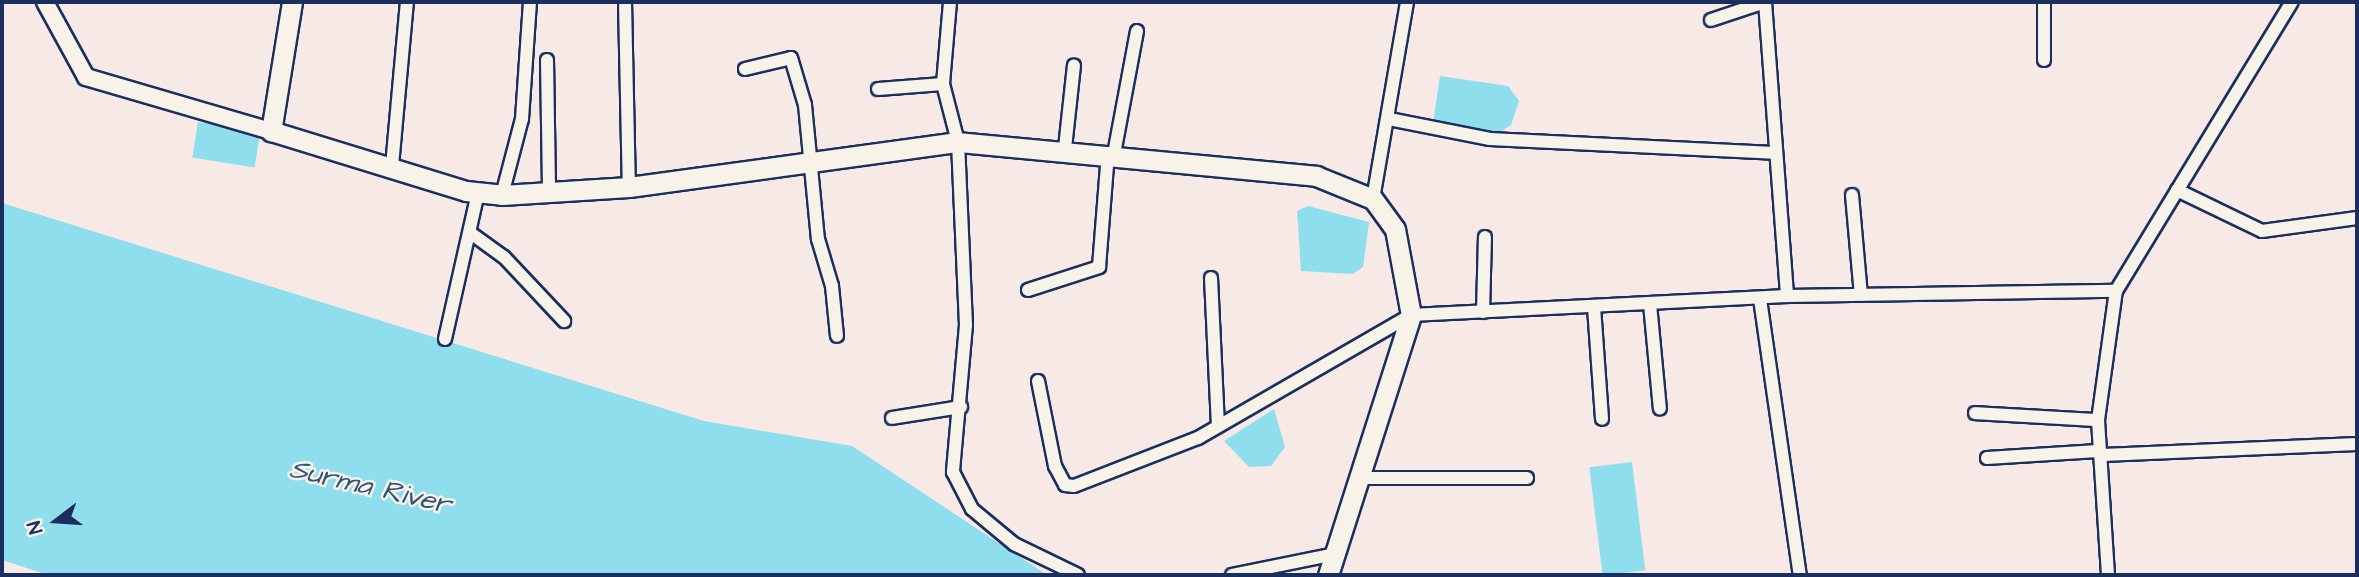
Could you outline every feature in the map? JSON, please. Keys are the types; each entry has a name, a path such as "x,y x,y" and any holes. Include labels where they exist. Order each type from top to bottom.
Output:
{"main road":[{"path":"292,2 271,131 478,192 502,195 629,187 812,159 958,142 1065,148 1316,176 1373,199 1395,229 1411,315 1330,555 1328,575"}],"street":[{"path":"45,2 76,70 86,77 271,131"},
{"path":"392,166 407,2"},
{"path":"502,195 522,119 530,2"},
{"path":"625,2 629,187"},
{"path":"950,2 943,84 958,142 966,326 961,407 953,472 972,509 1014,544 1078,575"},
{"path":"1373,199 1389,119 1407,2"},
{"path":"1711,20 1765,2 1774,153 1787,296"},
{"path":"2044,2 2044,60"},
{"path":"2108,575 2098,420 2116,291 2292,2"},
{"path":"1028,290 1099,267 1111,153 1137,31"},
{"path":"745,69 790,58 812,159 836,336"},
{"path":"547,60 549,191"},
{"path":"1065,148 1074,65"},
{"path":"878,89 943,84"},
{"path":"1389,119 1490,139 1774,153"},
{"path":"2177,190 2262,231 2357,218"},
{"path":"445,339 452,288 472,233 478,192"},
{"path":"1852,195 1861,295"},
{"path":"472,233 504,257 564,321"},
{"path":"1483,312 1485,237"},
{"path":"1211,278 1217,426"},
{"path":"1038,381 1047,439 1065,485 1122,470 1217,426 1411,315 1787,296 2116,291"},
{"path":"1760,299 1800,575"},
{"path":"1650,304 1660,409"},
{"path":"1594,307 1602,419"},
{"path":"892,418 961,407"},
{"path":"1975,412 2098,420"},
{"path":"1987,458 2357,444"},
{"path":"1357,478 1527,478"},
{"path":"1232,575 1330,555"}],"water":[{"path":"1440,76 1508,86 1519,101 1511,125 1500,132 1433,124"},
{"path":"198,122 260,132 255,167 192,158"},
{"name":"Surma River","path":"2,203 704,421 852,446 1047,575 48,575 2,560"},
{"path":"1308,206 1369,222 1363,267 1353,274 1301,271 1297,211"},
{"path":"1274,409 1285,447 1271,466 1249,467 1224,441"},
{"path":"1632,462 1645,570 1603,575 1589,467"}]}
